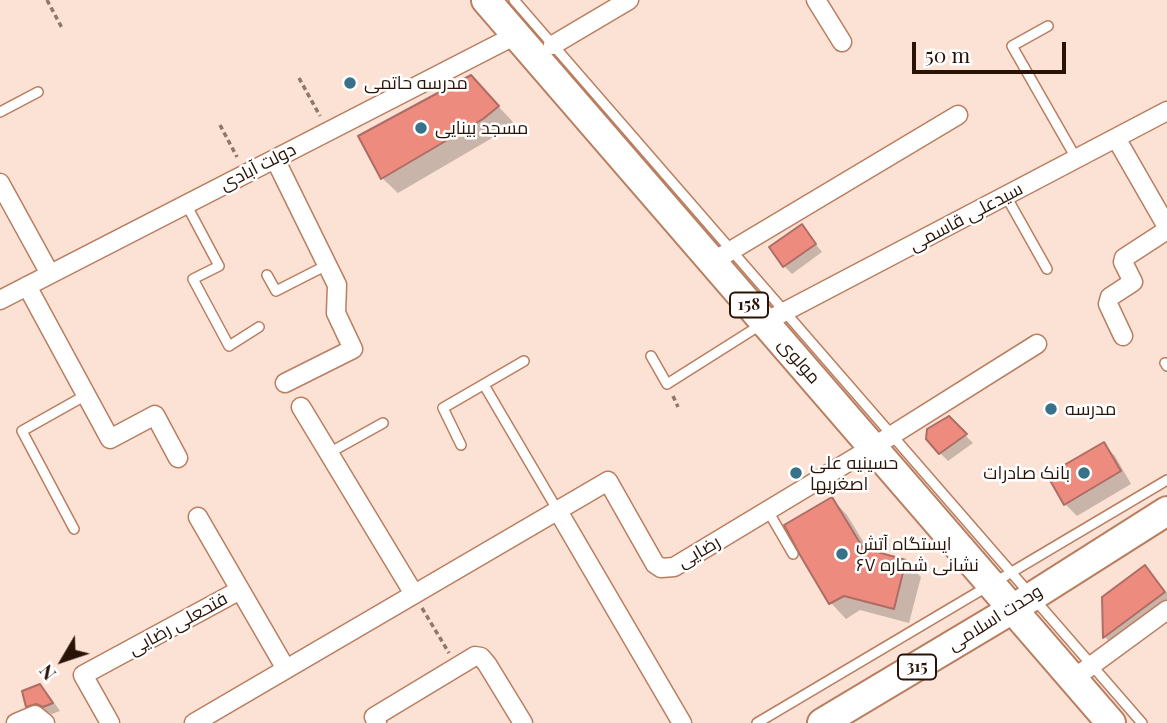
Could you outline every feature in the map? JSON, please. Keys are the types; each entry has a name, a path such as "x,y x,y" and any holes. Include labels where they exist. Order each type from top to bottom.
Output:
{"main road":[{"name":"مولوی","path":"486,0 721,256 883,441 1082,672 1111,723"},
{"name":"وحدت اسلامی","path":"841,718 1167,511"}],"street":[{"path":"553,45 629,0"},
{"path":"816,0 842,42"},
{"name":"دولت آبادی","path":"0,300 516,35"},
{"name":"سیدعلی قاسمی","path":"775,318 1167,111"},
{"path":"721,256 958,115"},
{"path":"1116,138 1166,225 1164,232 1124,258 1123,262 1133,282 1110,297 1108,304 1123,336"},
{"path":"275,159 337,285 336,313 353,349 285,383"},
{"path":"0,183 50,274"},
{"path":"27,286 110,439 155,415 178,458"},
{"name":"رضایی","path":"558,511 608,481 655,564 668,569 883,441 1037,344"},
{"path":"301,407 414,594"},
{"path":"194,723 558,511 682,723"},
{"path":"198,517 240,590"},
{"name":"فتحعلی رضایی","path":"110,723 83,675 240,590 286,669"},
{"path":"1082,672 1167,610"},
{"path":"377,723 374,717 475,656 481,657 523,723"},
{"path":"16,723 35,715 46,723"}],"lane":[{"path":"513,0 553,45 721,256"},
{"path":"1048,26 1012,46 1076,158"},
{"path":"0,112 38,92"},
{"path":"1006,196 1046,269"},
{"path":"186,204 219,267 193,279 229,346 259,327"},
{"path":"267,275 276,291 327,265"},
{"path":"651,356 667,384 775,318"},
{"path":"461,445 443,408 524,361"},
{"path":"484,385 558,511"},
{"path":"74,529 22,430 86,395"},
{"path":"329,453 383,424"},
{"path":"757,723 1167,480"},
{"path":"768,511 793,554"},
{"path":"1082,672 1142,723"}],"path":[{"path":"47,0 62,28"},
{"path":"299,78 328,131"},
{"path":"220,125 246,174"},
{"path":"414,594 457,666"}],"building":[{"name":"مسجد بینایی","path":"471,75 499,106 483,119 381,179 358,136"},
{"path":"802,224 816,244 783,267 769,247"},
{"path":"949,416 967,434 939,454 926,439 927,429"},
{"name":"بانک صادرات","path":"1104,442 1121,471 1064,505 1047,475"},
{"name":"ایستگاه آتش نشانی شماره ۶۷","path":"832,497 863,548 906,560 894,609 844,596 829,604 800,555 784,525"},
{"path":"1145,565 1165,592 1103,638 1102,597"},
{"path":"40,684 53,703 43,707 36,704 26,707 22,691"}],"place":[{"name":"مدرسه حاتمی","path":"350,83"},
{"name":"مسجد بینایی","path":"421,128"},
{"name":"مدرسه","path":"1051,409"},
{"name":"حسینیه علی اصغریها","path":"796,473"},
{"name":"بانک صادرات","path":"1084,473"},
{"name":"ایستگاه آتش نشانی شماره ۶۷","path":"842,554"}]}
